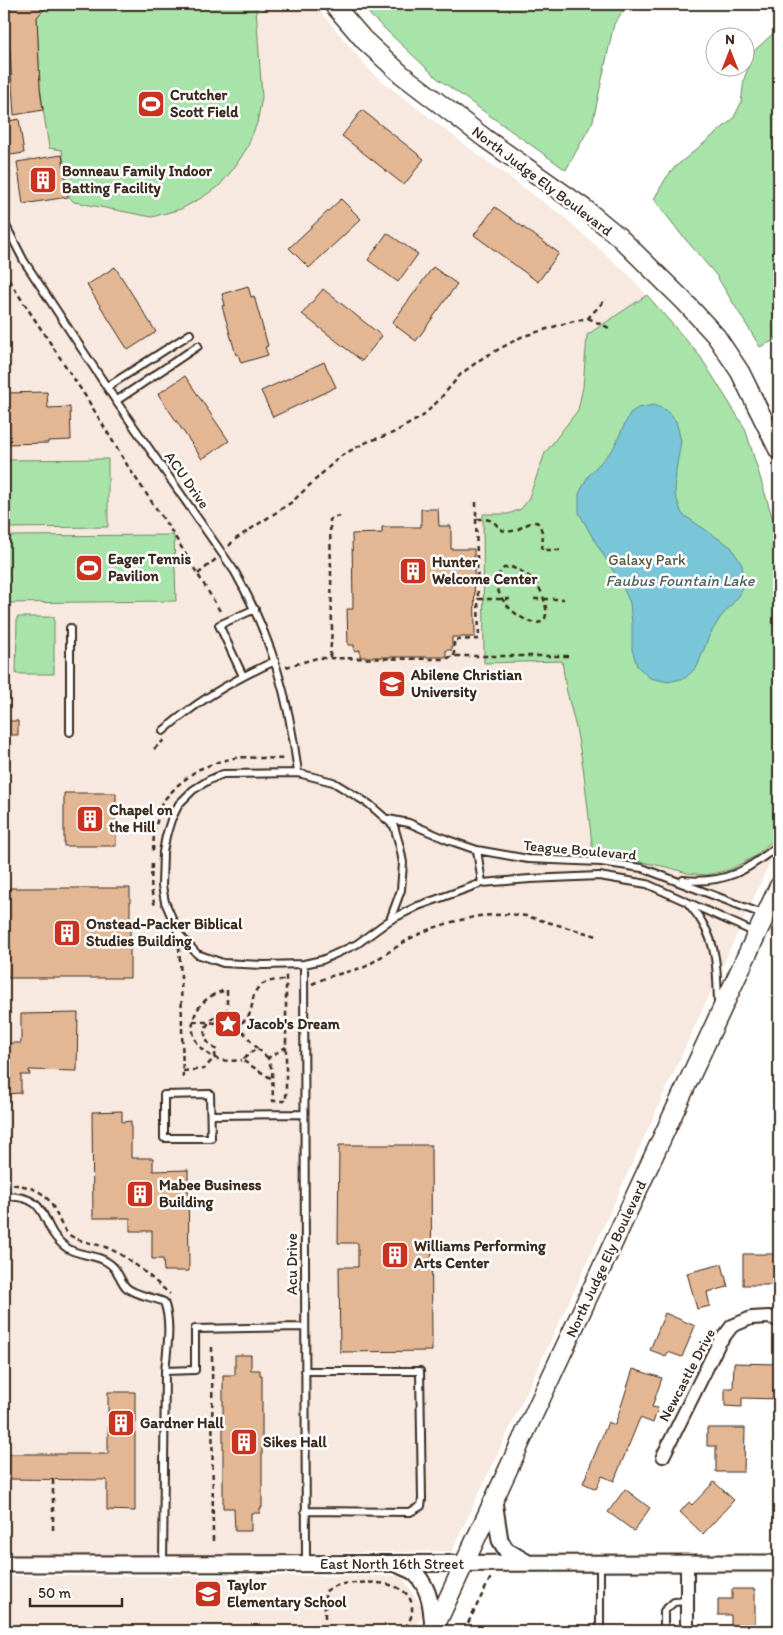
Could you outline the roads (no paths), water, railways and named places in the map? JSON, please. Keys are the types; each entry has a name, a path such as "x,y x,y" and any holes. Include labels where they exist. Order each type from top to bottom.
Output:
{"main road":[{"name":"North Judge Ely Boulevard","path":"333,4 364,40 401,74 486,139 584,208 618,237 683,300 716,336 740,372 779,451"},
{"name":"North Judge Ely Boulevard","path":"433,1631 779,886"}],"street":[{"name":"Newcastle Drive","path":"663,1456 719,1342 732,1326 751,1318 769,1317 779,1320"},
{"path":"494,1501 500,1540 506,1550 529,1564"},
{"path":"686,1563 687,1631"},
{"name":"East North 16th Street","path":"4,1564 779,1563"},
{"path":"397,1564 415,1574 426,1588 431,1602 433,1631"}],"lane":[{"name":"ACU Drive","path":"4,222 24,261 116,401 222,552 255,608 278,670 293,729 298,773"},
{"path":"107,387 190,334"},
{"path":"116,401 198,346"},
{"path":"243,676 219,624 255,608"},
{"path":"70,628 70,732"},
{"path":"163,731 176,720 243,676 275,661"},
{"name":"Teague Boulevard","path":"390,920 401,890 403,863 394,826 369,804 333,782 298,773 223,774 193,790 179,804 171,820 163,852 162,886 165,902 179,934 197,954 224,963 304,964 322,960 357,944 390,920 418,906 482,883 530,879 599,876 647,884 757,934"},
{"name":"Teague Boulevard","path":"388,819 409,823 477,850 528,859 601,862 642,868 766,916"},
{"path":"674,879 716,880 740,873 779,845"},
{"path":"477,850 482,883"},
{"path":"687,901 704,926 713,946 717,969 718,1017"},
{"name":"Acu Drive","path":"304,964 306,1564"},
{"path":"164,1094 210,1094 211,1115 211,1138 164,1138 164,1094"},
{"path":"211,1115 304,1114"},
{"path":"4,1196 16,1196 31,1200 41,1209 57,1239 69,1249 106,1261 115,1268 126,1288 164,1302 168,1311 165,1371 164,1564"},
{"path":"165,1371 196,1370 195,1329 304,1327"},
{"path":"305,1371 420,1372 422,1499 421,1506 410,1512 305,1511"},
{"path":"600,1563 600,1631"},
{"path":"664,1631 664,1612 674,1602 686,1601"}],"water":[{"name":"Faubus Fountain Lake","path":"653,405 666,410 676,421 681,441 676,470 675,494 682,514 731,547 742,565 745,583 739,596 720,618 709,636 697,667 685,678 668,682 650,678 637,666 632,649 630,603 622,585 579,513 579,494 588,476 613,449 630,413 638,408"}],"place":[{"name":"Crutcher Scott Field","path":"151,104"},
{"name":"Bonneau Family Indoor Batting Facility","path":"43,180"},
{"name":"Eager Tennis Pavilion","path":"89,568"},
{"name":"Hunter Welcome Center","path":"413,571"},
{"name":"Abilene Christian University","path":"392,684"},
{"name":"Chapel on the Hill","path":"90,819"},
{"name":"Onstead-Packer Biblical Studies Building","path":"67,933"},
{"name":"Jacob's Dream","path":"228,1024"},
{"name":"Mabee Business Building","path":"140,1194"},
{"name":"Williams Performing Arts Center","path":"395,1255"},
{"name":"Gardner Hall","path":"121,1423"},
{"name":"Sikes Hall","path":"244,1442"},
{"name":"Taylor Elementary School","path":"208,1594"}],"park label":[{"name":"Galaxy Park","path":"647,560"}]}
